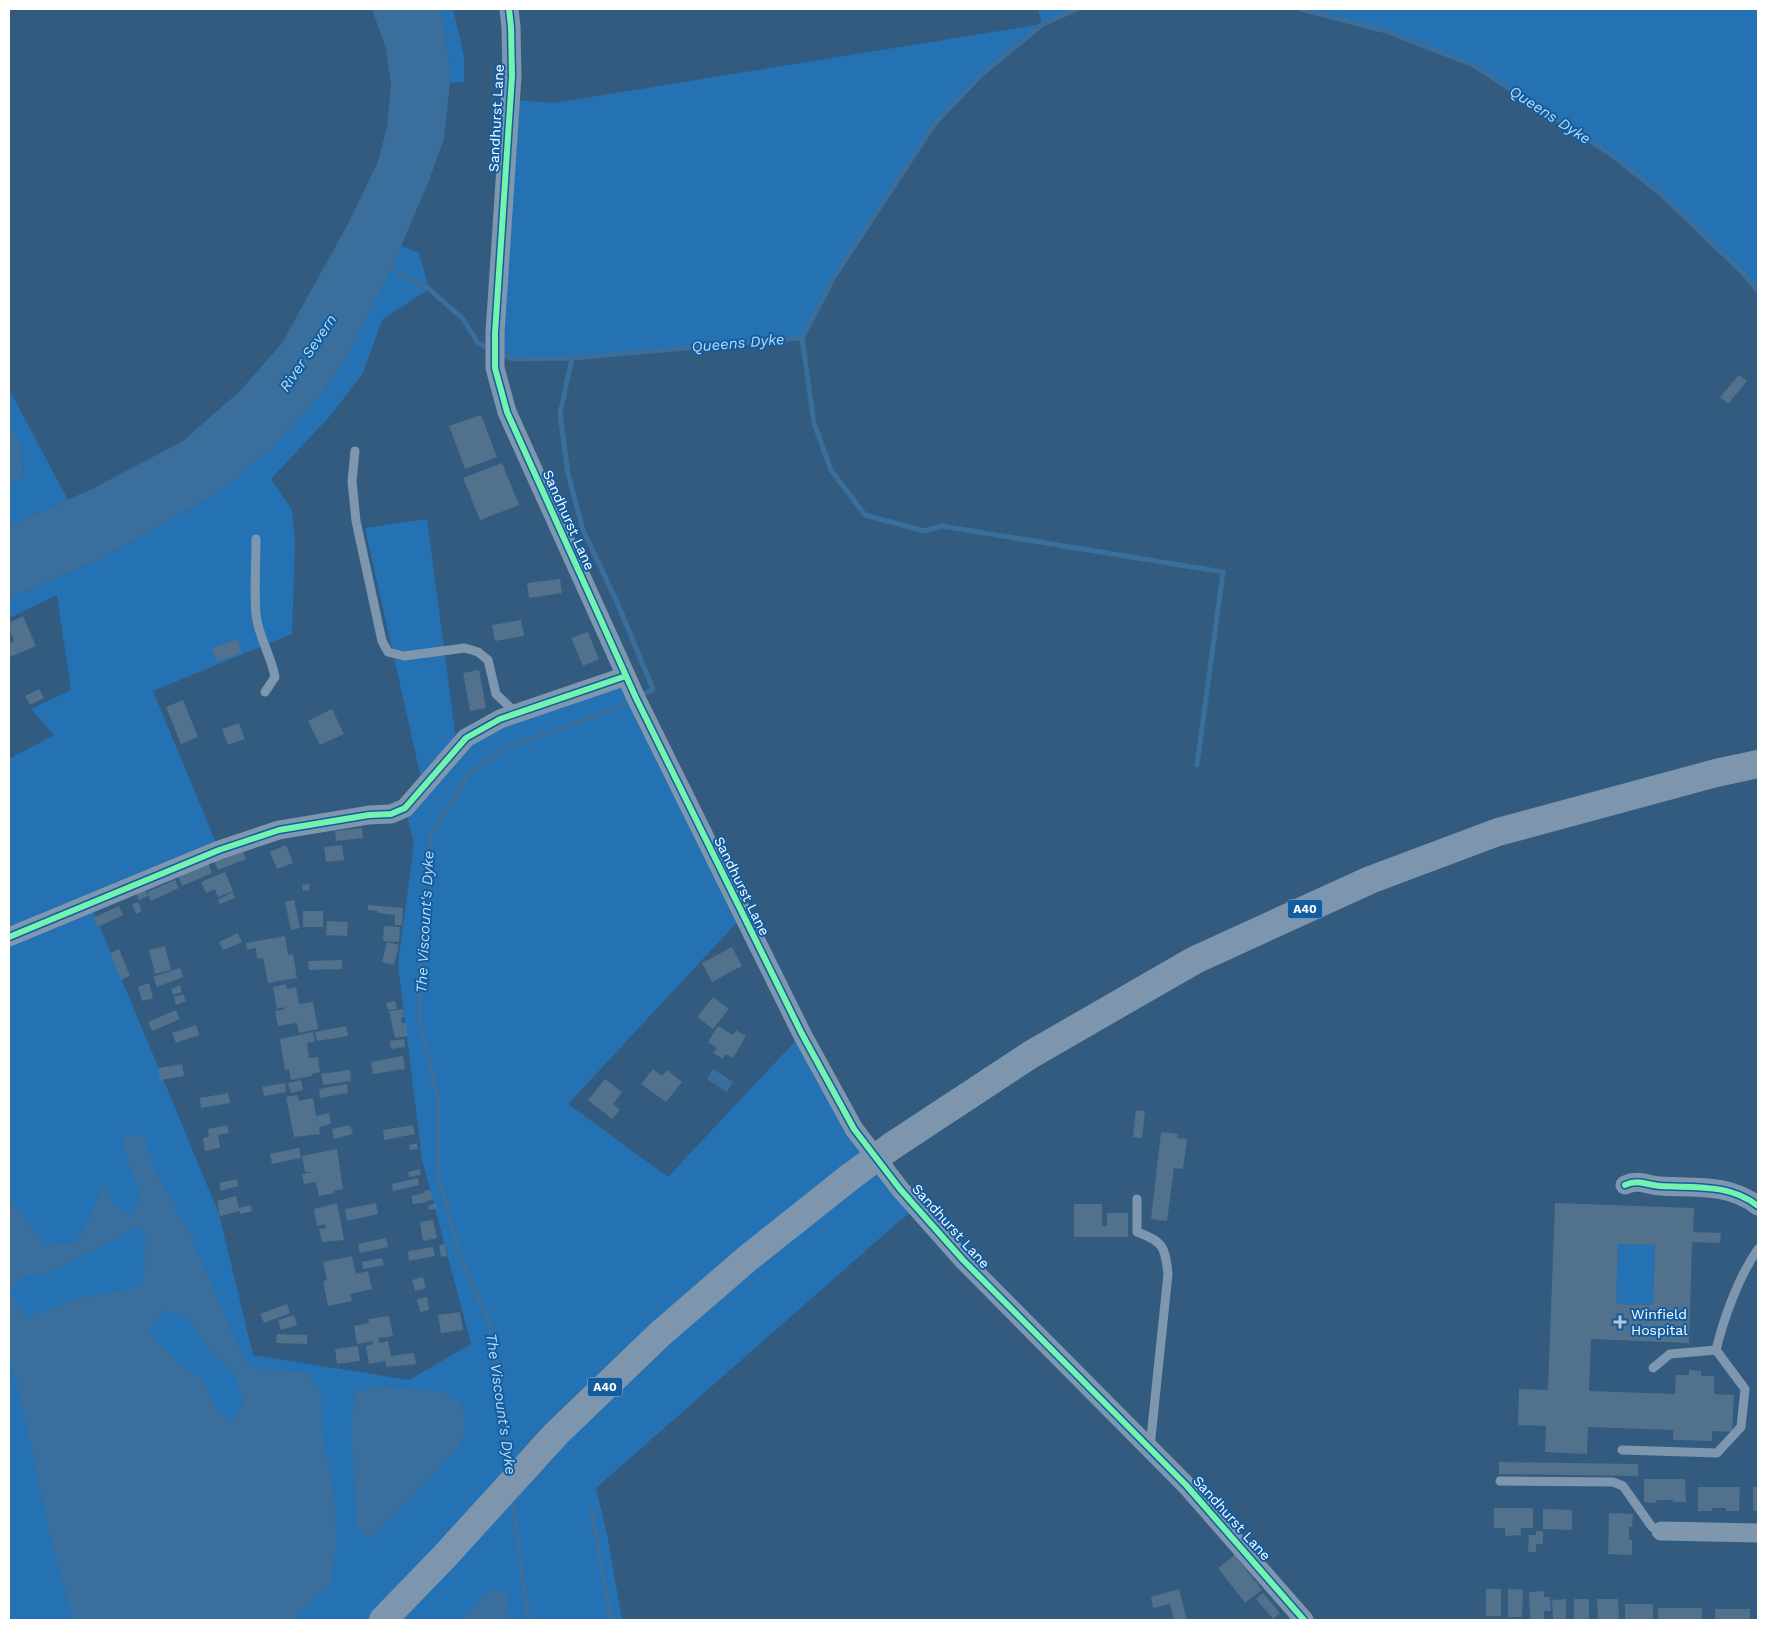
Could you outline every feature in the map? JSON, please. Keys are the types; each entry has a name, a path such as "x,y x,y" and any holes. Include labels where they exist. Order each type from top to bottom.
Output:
{"highway":[{"name":"A40","path":"383,1620 444,1557 556,1434 653,1340 748,1258 850,1177 892,1146 1030,1055 1195,960 1370,880 1498,832 1716,773 1758,764"}],"street":[{"name":"Sandhurst Lane","path":"508,9 511,27 512,76 495,333 495,368 507,412 626,676 793,1017 854,1129 900,1190 963,1260 1150,1448 1225,1528 1304,1620"},
{"path":"9,937 218,850 271,833 369,815 391,814 405,808 466,738 500,719 626,676"},
{"path":"1626,1185 1635,1181 1657,1186 1708,1187 1727,1190 1758,1206"},
{"path":"1661,1531 1758,1533"}],"lane":[{"path":"355,451 352,481 356,521 382,641 388,652 404,656 465,648 478,652 488,660 496,694 517,713"},
{"path":"256,539 256,614 260,634 276,677 265,692"},
{"path":"1137,1199 1137,1232 1153,1237 1166,1252 1168,1274 1150,1448"},
{"path":"1622,1450 1717,1453 1741,1426 1745,1389 1716,1350 1720,1333 1740,1282 1758,1248"},
{"path":"1653,1368 1670,1354 1716,1350"},
{"path":"1500,1481 1619,1484 1623,1486 1652,1527 1661,1531"}],"shaded area":[{"path":"440,9 453,9 464,56 464,82 450,83 448,52"},
{"path":"1038,9 1077,9 1043,24 982,74 935,123 834,277 802,338 572,358 512,359 495,351 510,100 554,103 1042,24"},
{"path":"1301,9 1758,9 1758,291 1743,273 1661,194 1612,155 1473,65 1386,31"},
{"path":"401,246 419,253 429,289 382,320 363,373 330,416 271,479 292,510 295,543 292,634 153,691 219,850 90,903 219,1214 253,1355 409,1380 471,1344 422,1159 398,964 414,843 405,808 423,787 365,528 427,519 457,748 466,738 626,676 743,916 568,1104 668,1177 802,1034 917,1207 596,1488 608,1539 622,1620 9,1620 9,759 54,735 31,709 71,690 57,595 9,618 9,598 99,560 217,493 269,451 312,405 341,368"},
{"path":"9,389 68,500 9,526 9,485 24,476 21,446 9,423"},
{"path":"1618,1244 1655,1245 1653,1305 1616,1304"}],"water":[{"name":"River Severn","path":"372,9 440,9 448,52 450,83 444,139 428,183 392,267 341,368 312,405 269,451 217,493 99,560 9,598 9,526 92,489 183,441 240,391 282,343 349,222 377,164 387,128 391,84 386,49"},
{"path":"9,423 21,446 24,476 9,485"},
{"path":"713,1069 733,1082 727,1092 707,1079"},
{"path":"121,1135 144,1136 153,1166 190,1234 245,1361 257,1369 307,1372 321,1394 323,1437 334,1493 337,1542 331,1583 293,1620 74,1620 52,1541 20,1395 9,1356 9,1292 9,1201 14,1203 45,1245 75,1243 91,1215 104,1182 114,1205 132,1217 140,1195","holes":["139,1225 146,1240 143,1284 124,1290 76,1299 26,1318 9,1292 21,1277 51,1272","164,1311 186,1316 210,1350 235,1374 244,1404 229,1424 215,1406 201,1376 187,1371 148,1332"]},
{"path":"376,1386 443,1391 460,1402 467,1423 460,1446 371,1538 357,1530 351,1428 355,1392"},
{"path":"493,1588 509,1593 507,1620 462,1620"}],"building":[{"path":"1739,375 1747,381 1728,404 1720,397"},
{"path":"481,415 497,457 465,469 449,426"},
{"path":"502,463 519,505 480,520 463,478"},
{"path":"560,579 562,593 529,598 527,583"},
{"path":"23,616 36,646 10,657 9,644 14,641 9,623"},
{"path":"521,620 524,636 495,641 492,625"},
{"path":"588,632 599,659 583,666 571,638"},
{"path":"237,639 242,653 217,661 212,648"},
{"path":"479,670 486,708 470,711 463,673"},
{"path":"39,689 44,698 30,705 25,696"},
{"path":"183,700 198,737 181,744 166,707"},
{"path":"332,709 344,734 320,745 308,721"},
{"path":"239,723 245,739 228,745 222,729"},
{"path":"362,828 363,838 336,841 335,831"},
{"path":"286,845 293,863 277,869 270,852"},
{"path":"342,845 344,860 326,862 324,847"},
{"path":"242,850 246,859 218,870 214,861"},
{"path":"208,863 212,873 182,886 178,876"},
{"path":"225,872 233,891 218,897 215,889 206,893 201,882"},
{"path":"175,880 179,888 151,901 147,892"},
{"path":"309,884 309,890 303,891 302,885"},
{"path":"145,890 148,896 139,900 136,894"},
{"path":"232,892 235,898 220,904 218,900"},
{"path":"294,900 300,928 291,930 285,902"},
{"path":"138,902 142,911 136,914 132,904"},
{"path":"368,905 403,908 402,925 395,925 395,915 368,910"},
{"path":"119,906 123,915 98,927 93,918"},
{"path":"303,911 323,911 323,927 303,927"},
{"path":"327,921 348,922 347,936 326,935"},
{"path":"384,926 400,927 399,942 383,941"},
{"path":"238,933 242,942 223,950 219,942"},
{"path":"285,936 288,955 293,954 297,978 268,983 263,958 257,959 256,948 247,950 246,943"},
{"path":"387,942 399,945 394,965 382,962"},
{"path":"165,946 171,970 155,974 149,950"},
{"path":"732,947 742,966 712,982 702,963"},
{"path":"119,949 130,976 121,980 110,953"},
{"path":"342,960 342,969 309,970 308,961"},
{"path":"180,968 183,977 157,987 153,977"},
{"path":"149,983 153,998 142,1001 138,987"},
{"path":"286,984 287,989 296,987 299,1004 313,1002 318,1029 299,1033 297,1023 278,1026 275,1011 285,1009 284,1007 277,1009 273,987"},
{"path":"180,985 182,992 173,995 171,989"},
{"path":"183,994 186,1001 176,1005 174,997"},
{"path":"713,997 729,1009 713,1029 697,1017"},
{"path":"395,1001 397,1009 388,1010 386,1003"},
{"path":"403,1009 404,1017 401,1017 402,1023 406,1023 408,1036 395,1038 389,1011"},
{"path":"176,1010 180,1019 152,1031 148,1022"},
{"path":"196,1025 199,1035 176,1043 172,1033"},
{"path":"346,1026 348,1036 317,1041 315,1032"},
{"path":"718,1026 733,1035 736,1030 746,1036 733,1058 726,1054 723,1059 713,1053 717,1048 708,1042"},
{"path":"313,1032 315,1042 307,1043 309,1058 318,1057 320,1072 312,1074 312,1076 291,1080 289,1069 285,1070 280,1039"},
{"path":"404,1039 405,1047 391,1049 390,1041"},
{"path":"403,1056 405,1069 373,1074 371,1062"},
{"path":"182,1064 184,1076 160,1080 158,1068"},
{"path":"653,1069 662,1076 667,1070 682,1082 666,1102 641,1084"},
{"path":"350,1070 351,1081 323,1085 321,1074"},
{"path":"605,1079 622,1092 613,1104 620,1110 612,1119 588,1100"},
{"path":"301,1080 303,1090 291,1093 288,1083"},
{"path":"285,1083 286,1092 264,1096 262,1087"},
{"path":"347,1084 348,1093 320,1098 319,1089"},
{"path":"228,1093 230,1103 201,1108 200,1098"},
{"path":"297,1095 299,1101 313,1098 316,1116 329,1113 331,1124 319,1127 320,1134 294,1137 286,1097"},
{"path":"1136,1110 1145,1111 1142,1138 1133,1137"},
{"path":"227,1125 229,1133 218,1135 220,1148 205,1151 203,1138 209,1137 208,1129"},
{"path":"350,1125 353,1134 334,1139 332,1129"},
{"path":"413,1125 415,1134 384,1140 383,1130"},
{"path":"1161,1132 1178,1134 1177,1138 1187,1139 1183,1169 1174,1168 1167,1221 1151,1219"},
{"path":"417,1143 418,1149 410,1150 409,1145"},
{"path":"299,1148 301,1158 272,1164 270,1154"},
{"path":"337,1149 343,1189 319,1196 316,1182 304,1184 302,1174 314,1172 305,1172 302,1156"},
{"path":"420,1169 421,1175 409,1177 408,1172"},
{"path":"418,1178 419,1185 393,1191 392,1184"},
{"path":"237,1179 238,1186 221,1191 219,1183"},
{"path":"430,1190 433,1199 427,1201 424,1191"},
{"path":"425,1193 427,1202 413,1204 411,1196"},
{"path":"236,1196 239,1208 251,1205 252,1211 240,1214 240,1211 220,1216 217,1201"},
{"path":"337,1203 344,1240 322,1242 319,1229 326,1228 325,1224 317,1226 314,1209"},
{"path":"376,1203 378,1214 347,1221 345,1209"},
{"path":"436,1203 438,1208 429,1210 428,1206"},
{"name":"Winfield Hospital","path":"1555,1203 1694,1208 1693,1232 1721,1233 1720,1243 1692,1242 1689,1343 1591,1339 1589,1391 1675,1394 1676,1375 1689,1375 1689,1370 1701,1371 1701,1376 1714,1376 1714,1394 1734,1395 1732,1432 1712,1431 1712,1441 1673,1440 1673,1430 1588,1427 1587,1454 1545,1452 1546,1426 1518,1425 1519,1389 1548,1390","holes":["1618,1244 1655,1245 1653,1305 1616,1304"]},
{"path":"1074,1204 1102,1204 1102,1226 1107,1226 1107,1213 1128,1213 1128,1237 1074,1237"},
{"path":"433,1220 437,1238 423,1241 420,1222"},
{"path":"386,1238 388,1247 360,1253 358,1244"},
{"path":"445,1244 447,1256 441,1257 439,1245"},
{"path":"433,1247 435,1256 409,1261 408,1251"},
{"path":"352,1256 356,1274 368,1271 372,1289 350,1294 352,1301 328,1306 323,1281 327,1280 323,1262"},
{"path":"382,1258 384,1265 363,1269 362,1262"},
{"path":"423,1277 426,1288 415,1291 412,1280"},
{"path":"427,1297 429,1310 420,1312 417,1299"},
{"path":"287,1304 290,1313 264,1323 260,1314"},
{"path":"460,1312 463,1330 441,1333 438,1315"},
{"path":"294,1315 297,1325 281,1330 278,1320"},
{"path":"389,1316 393,1336 378,1338 379,1343 388,1341 391,1356 414,1353 416,1364 386,1367 385,1361 369,1364 366,1346 373,1344 372,1341 357,1344 354,1326 369,1323 368,1319"},
{"path":"277,1334 307,1335 307,1344 276,1343"},
{"path":"358,1346 360,1361 337,1364 335,1349"},
{"path":"1499,1462 1638,1464 1638,1476 1499,1474"},
{"path":"1644,1479 1685,1479 1686,1502 1656,1500 1657,1503 1644,1502"},
{"path":"1698,1487 1740,1487 1739,1511 1726,1511 1726,1508 1712,1508 1712,1511 1698,1511"},
{"path":"1753,1487 1758,1487 1758,1511 1753,1511"},
{"path":"1494,1508 1533,1508 1533,1528 1521,1528 1521,1535 1505,1536 1505,1528 1494,1528"},
{"path":"1543,1509 1572,1510 1572,1530 1543,1529"},
{"path":"1609,1513 1633,1514 1632,1527 1629,1527 1629,1540 1632,1540 1632,1555 1608,1554"},
{"path":"1536,1531 1543,1531 1543,1544 1536,1544 1536,1552 1528,1552 1529,1535 1536,1535"},
{"path":"1235,1555 1262,1590 1245,1603 1218,1568"},
{"path":"1179,1589 1187,1620 1174,1620 1170,1604 1153,1608 1151,1597"},
{"path":"1486,1589 1501,1589 1501,1616 1486,1616"},
{"path":"1508,1589 1523,1590 1522,1617 1508,1617"},
{"path":"1544,1591 1544,1597 1550,1597 1551,1611 1544,1611 1544,1620 1530,1620 1529,1592"},
{"path":"1263,1593 1280,1613 1273,1619 1256,1599"},
{"path":"1566,1599 1566,1620 1553,1620 1552,1600"},
{"path":"1574,1599 1589,1599 1589,1620 1574,1620"},
{"path":"1597,1599 1618,1599 1619,1620 1598,1620"},
{"path":"1625,1604 1653,1604 1653,1620 1625,1620"},
{"path":"1658,1608 1702,1608 1702,1620 1658,1620"},
{"path":"1715,1609 1750,1609 1750,1620 1715,1620"}],"waterway":[{"name":"Queens Dyke","path":"500,353 512,359 572,358 802,338 834,277 935,123 982,74 1043,24 1077,9"},
{"name":"Queens Dyke","path":"1301,9 1386,31 1473,65 1612,155 1661,194 1743,273 1758,291"},
{"name":"Queens Dyke","path":"388,266 429,289 463,319 478,343 492,350"},
{"path":"802,338 814,423 831,470 865,515 924,531 942,526 1223,572 1197,765"},
{"name":"The Viscount's Dyke","path":"510,1471 490,1324 460,1256 438,1174 438,1100 420,1021 420,954 426,903 430,836 470,772 505,748 615,709 653,689 617,602 583,530 568,474 560,414 572,358"},
{"name":"The Viscount's Dyke","path":"512,1495 527,1611 530,1620"},
{"path":"591,1507 611,1620"}],"cycle path":[{"path":"509,9 512,76 495,333 495,368 507,412 636,698 802,1034 854,1129 900,1189 963,1260 1186,1485 1304,1620"},
{"path":"9,937 219,850 279,830 369,815 391,814 405,808 466,738 500,719 626,676"},
{"path":"1625,1185 1639,1182 1660,1186 1711,1188 1735,1193 1758,1206"}],"place":[{"name":"Winfield Hospital","path":"1620,1322"}]}
